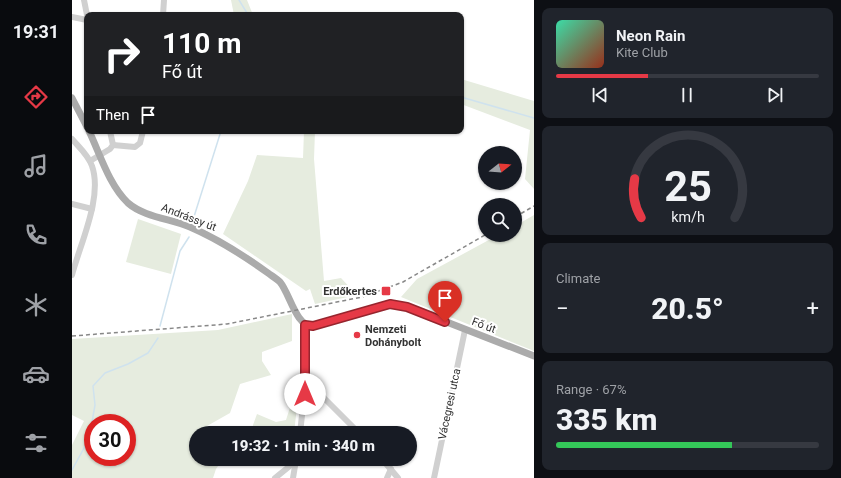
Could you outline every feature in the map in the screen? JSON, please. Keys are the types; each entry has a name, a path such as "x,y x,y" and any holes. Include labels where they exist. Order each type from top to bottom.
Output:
{"main road":[{"path":"72,98 84,121"},
{"name":"Andrássy út","path":"90,134 117,189 129,203 140,210 220,240 241,254 280,282 299,318 305,325"},
{"name":"Fő út","path":"305,325 313,326 390,304 416,310 534,356"}],"street":[{"path":"84,0 86,12"},
{"path":"163,12 164,0"},
{"path":"72,17 84,19"},
{"path":"111,134 113,145"},
{"path":"113,145 135,147 140,143 142,134"},
{"path":"72,139 90,161 93,167 96,186 92,209 72,275"},
{"path":"90,161 101,156 113,145"},
{"path":"72,204 92,209"},
{"path":"301,426 306,380 305,325"},
{"name":"Vácegresi utca","path":"434,478 465,330"},
{"path":"306,380 352,426"},
{"path":"274,478 289,466"},
{"path":"293,478 295,466"},
{"path":"388,466 398,478"},
{"path":"387,478 391,469"}],"shaded area":[{"path":"231,0 247,0 252,12 233,12"},
{"path":"464,80 534,101 534,189 525,179 530,130 464,105"},
{"path":"304,134 315,134 314,159 324,281 341,278 357,295 315,304 310,289 306,291 223,234 248,181 257,155 303,158"},
{"path":"534,215 534,351 401,297 417,279 485,242 522,242 522,222"},
{"path":"138,219 181,234 171,274 126,262"},
{"path":"292,314 292,341 262,352 262,361 271,375 240,384 230,413 207,426 189,426 189,466 218,466 213,478 72,478 72,445 84,421 72,415 72,339 218,330"},
{"path":"293,398 298,398 295,426 253,426 257,414 276,422 286,420"}],"waterway":[{"path":"239,0 246,12"},
{"path":"464,98 534,118"},
{"path":"192,223 220,134"},
{"path":"160,326 180,251 189,237"},
{"path":"72,470 89,439 95,405 93,386 105,373 128,364 148,353 158,338"}],"railway":[{"path":"522,213 534,206"},
{"path":"72,336 227,324 362,297 403,282 478,239"}],"place":[{"name":"Erdőkertes","path":"386,291"},
{"name":"Nemzeti Dohánybolt","path":"357,335"}],"route":[{"path":"305,394 305,325 313,326 387,304 407,307 445,322"}]}
